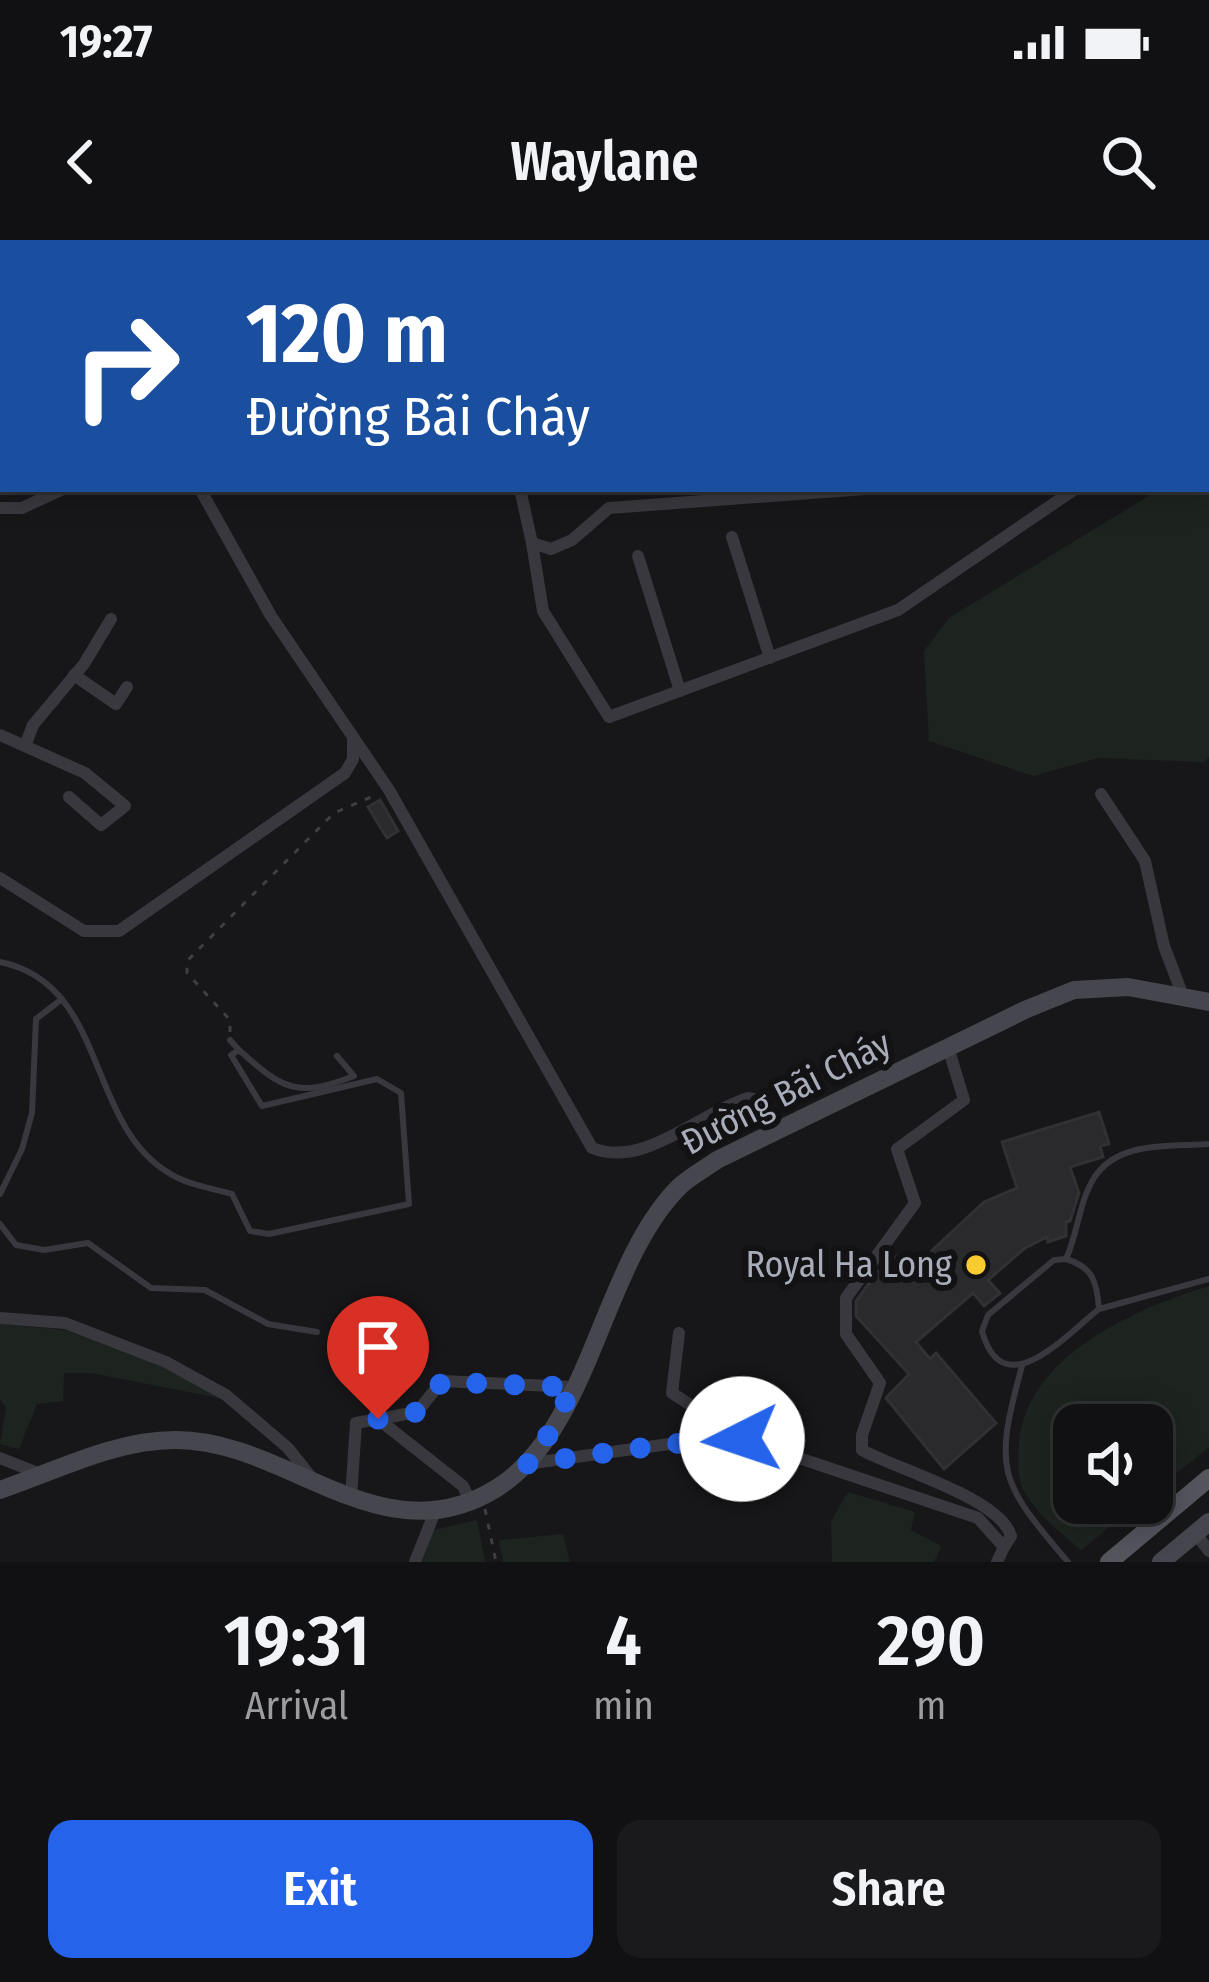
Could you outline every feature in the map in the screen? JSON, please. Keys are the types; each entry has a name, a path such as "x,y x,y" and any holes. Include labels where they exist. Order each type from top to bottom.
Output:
{"main road":[{"name":"Đường Bãi Cháy","path":"0,1490 130,1445 175,1440 212,1443 380,1509 436,1509 475,1498 526,1464 543,1445 661,1211 681,1186 718,1160 1075,990 1128,987 1209,1002"},
{"path":"1109,1562 1209,1478"},
{"path":"1165,1561 1202,1528"}],"street":[{"path":"0,508 22,508 57,492"},
{"path":"202,492 271,616 389,790 592,1148 613,1156 643,1148 748,1098 764,1101 779,1130"},
{"path":"521,492 543,611 609,717 898,610 1071,492"},
{"path":"532,543 550,549 572,540 609,508 825,492"},
{"path":"732,537 770,658"},
{"path":"638,556 680,691"},
{"path":"25,746 33,725 111,619"},
{"path":"74,675 116,704 127,687"},
{"path":"0,735 85,773 125,806 101,825 69,797"},
{"path":"0,878 84,931 119,931 346,773 353,759 353,739"},
{"path":"1101,794 1145,861 1164,946 1183,996"},
{"path":"948,1047 964,1100 897,1148 915,1203 846,1298 846,1334 880,1383 862,1435 862,1450 991,1510 1012,1536 998,1562"},
{"path":"0,1318 65,1323 166,1362 226,1395 288,1448 316,1483"},
{"path":"679,1333 672,1393 742,1439 978,1518 1004,1547"},
{"path":"351,1497 356,1423 417,1412 442,1382 573,1387"},
{"path":"378,1419 475,1498"},
{"path":"526,1464 742,1439"},
{"path":"0,1458 44,1475"},
{"path":"415,1562 436,1509"},
{"path":"1202,1528 1209,1551"}],"lane":[{"path":"0,962 26,967 77,1015 118,1118 145,1153 177,1178 232,1194 250,1231 268,1234 409,1204 401,1093 376,1079 262,1106 232,1055 239,1050"},
{"path":"0,1194 22,1149 32,1113 36,1019 62,998"},
{"path":"230,1040 266,1074 303,1091 354,1076"},
{"path":"337,1056 364,1082"},
{"path":"1066,1259 1095,1176 1116,1156 1154,1146 1209,1144"},
{"path":"0,1224 16,1245 44,1250 88,1243 151,1288 205,1290 268,1324 317,1332"},
{"path":"1100,1309 1094,1276 1080,1263 1054,1260 988,1315 982,1330 993,1357 1022,1366 1100,1309 1209,1279"},
{"path":"1022,1366 1010,1407 1004,1464 1022,1507 1068,1562"}],"path":[{"path":"230,1040 230,1020 187,973 187,962 334,813 389,790"},
{"path":"475,1498 496,1562"}],"shaded area":[{"path":"1155,492 1209,492 1209,757 1204,762 1098,758 1033,776 929,741 924,651 949,618"},
{"path":"1209,1286 1209,1447 1173,1476 1173,1404 1053,1404 1053,1524 1113,1524 1081,1550 1042,1515 1023,1489 1018,1455 1026,1412 1063,1361 1089,1340 1149,1308"},
{"path":"0,1324 65,1330 165,1367 219,1398 91,1373 64,1373 63,1401 37,1404 19,1449 0,1444 6,1408 0,1399"},
{"path":"848,1492 915,1512 911,1530 941,1546 934,1562 832,1562 831,1521"},
{"path":"477,1520 485,1562 422,1562 433,1530"},
{"path":"563,1534 570,1562 503,1562 499,1540"}],"building":[{"path":"380,800 398,831 387,838 368,807"},
{"path":"1099,1112 1109,1144 1100,1146 1103,1157 1070,1167 1079,1193 1066,1222 1066,1236 1048,1242 1047,1237 1025,1248 988,1280 1000,1293 984,1306 973,1293 916,1342 930,1359 936,1353 996,1423 944,1469 886,1398 909,1374 856,1316 856,1301 876,1274 899,1255 911,1270 984,1202 1017,1188 1002,1142"}],"place":[{"name":"Royal Ha Long","path":"976,1265"}],"route":[{"path":"378,1419 417,1412 442,1382 573,1387 543,1445 526,1464 742,1439"}]}
